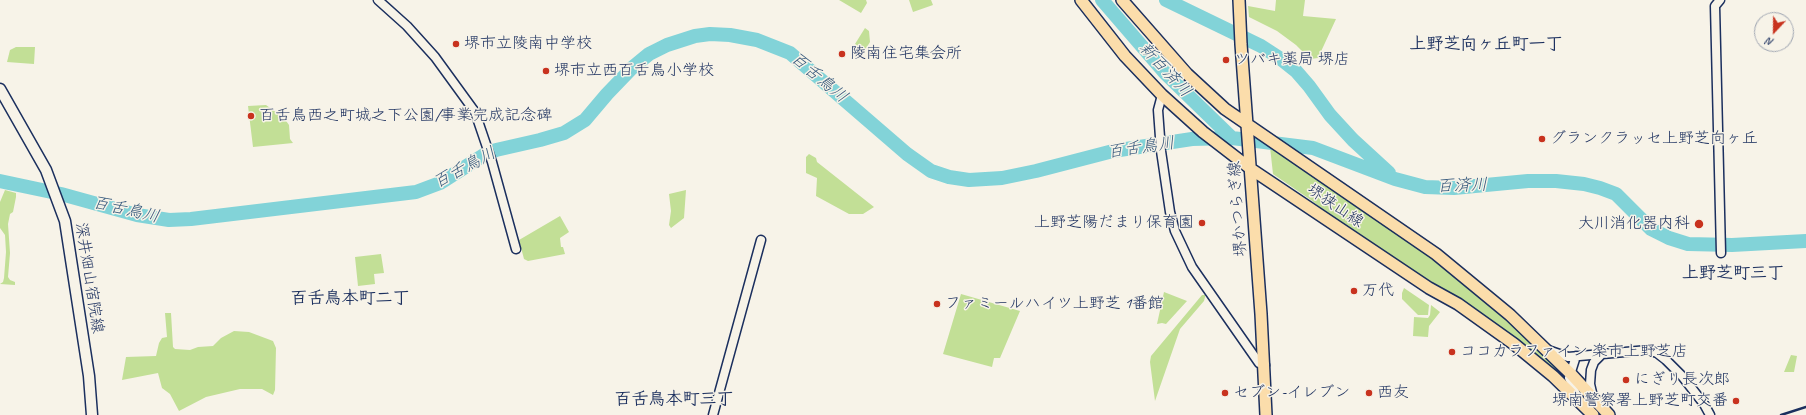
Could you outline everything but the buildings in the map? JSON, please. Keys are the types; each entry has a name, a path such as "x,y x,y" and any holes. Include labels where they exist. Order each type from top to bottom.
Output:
{"main road":[{"name":"堺狭山線","path":"1081,0 1125,56 1162,95 1203,132 1251,169 1429,288 1458,304 1514,344 1553,376 1593,415"},
{"name":"堺狭山線","path":"1122,0 1187,74 1225,109 1249,127 1436,254 1510,315 1546,349 1570,376 1593,397 1609,415"},
{"name":"堺かつらぎ線","path":"1239,0 1265,366 1266,415"},
{"name":"深井畑山宿院線","path":"0,89 43,164 65,221 89,376 92,415"}],"street":[{"path":"378,0 421,42 458,87 476,112 491,157 516,249"},
{"path":"1720,0 1715,6 1721,253"},
{"path":"1162,95 1158,110 1160,136 1174,231 1190,265 1259,363 1265,366"},
{"path":"713,415 761,240"},
{"path":"1546,349 1568,357 1648,350 1656,353 1666,360 1682,376 1704,404 1710,415"},
{"path":"1593,397 1590,384 1591,370 1594,362 1603,353"},
{"path":"1576,356 1570,376 1580,401"},
{"path":"1553,376 1562,378 1570,376"}],"green space":[{"path":"839,0 866,0 867,3 861,13"},
{"path":"909,0 931,0 933,5 913,12"},
{"path":"1276,0 1305,0 1303,16 1336,19 1318,58 1310,59 1296,45 1277,31 1249,17 1248,6 1275,11"},
{"path":"865,28 869,31 870,42 865,50 855,44"},
{"path":"16,47 35,47 34,64 7,62 10,50"},
{"path":"266,105 284,118 289,125 290,139 293,143 253,147 248,106"},
{"path":"1270,147 1430,255 1482,296 1567,375 1556,372 1463,302 1340,224 1311,200 1273,174"},
{"path":"809,154 816,158 817,162 874,207 863,214 849,214 816,196 817,178 806,173 806,157"},
{"path":"5,190 16,193 13,212 10,214 8,224 10,253 8,277 10,280 15,282 15,285 0,284 3,282 4,278 6,252 5,235 0,228 0,202"},
{"path":"686,190 684,218 671,228 669,225 671,211 669,194"},
{"path":"560,216 569,232 560,238 561,247 563,247 565,254 528,261 524,259 519,240"},
{"path":"381,254 384,273 374,274 375,284 358,286 355,257"},
{"path":"1404,288 1429,305 1428,315 1418,315 1402,299"},
{"path":"1164,292 1187,301 1166,324 1157,324"},
{"path":"961,294 1020,311 1000,358 994,358 992,367 943,354"},
{"path":"1202,295 1205,295 1204,301 1180,329 1155,401 1150,362 1151,356"},
{"path":"1431,305 1440,312 1429,326 1428,337 1413,336 1414,317 1428,318 1430,315"},
{"path":"165,313 171,313 173,347 175,349 190,350 198,347 213,346 221,338 234,331 249,332 273,341 276,348 275,390 273,395 262,389 240,389 206,397 179,411 170,394 162,388 158,373 122,380 126,357 156,356 159,343 162,338 167,337"},
{"path":"1791,355 1797,356 1794,372 1784,372"}],"waterway":[{"name":"新百済川","path":"1102,0 1165,73 1232,138"},
{"name":"百済川","path":"1166,0 1261,46 1281,59 1296,71 1330,115 1353,140 1389,173"},
{"name":"百舌鳥川","path":"0,181 61,194 137,215 169,220 191,219 416,192 440,183 484,155 496,150 564,133 585,120 632,68 649,54 667,45 695,36 710,34 730,35 757,40 790,53 907,154 931,171 949,177 969,180 1002,178 1036,171 1113,151 1192,139 1232,138 1313,148 1395,179 1425,187 1454,188 1528,181 1556,181 1584,184 1616,194 1651,229 1669,238 1688,244 1732,245 1806,241"}],"railway":[{"path":"1781,415 1806,407"}],"place":[{"name":"堺市立陵南中学校","path":"456,44"},
{"name":"陵南住宅集会所","path":"842,54"},
{"name":"ツバキ薬局 堺店","path":"1226,60"},
{"name":"堺市立西百舌鳥小学校","path":"546,71"},
{"name":"百舌鳥西之町城之下公園/事業完成記念碑","path":"251,116"},
{"name":"グランクラッセ上野芝向ヶ丘","path":"1542,139"},
{"name":"上野芝陽だまり保育園","path":"1202,223"},
{"name":"大川消化器内科","path":"1699,224"},
{"name":"万代","path":"1354,291"},
{"name":"ファミールハイツ上野芝 1番館","path":"937,304"},
{"name":"ココカラファイン 楽市上野芝店","path":"1452,352"},
{"name":"にぎり長次郎","path":"1626,380"},
{"name":"セブン-イレブン","path":"1225,393"},
{"name":"西友","path":"1369,393"},
{"name":"堺南警察署上野芝町交番","path":"1736,401"}],"district":[{"name":"上野芝向ヶ丘町一丁","path":"1486,45"},
{"name":"上野芝町三丁","path":"1733,274"},
{"name":"百舌鳥本町二丁","path":"350,299"},
{"name":"百舌鳥本町三丁","path":"674,400"}]}
